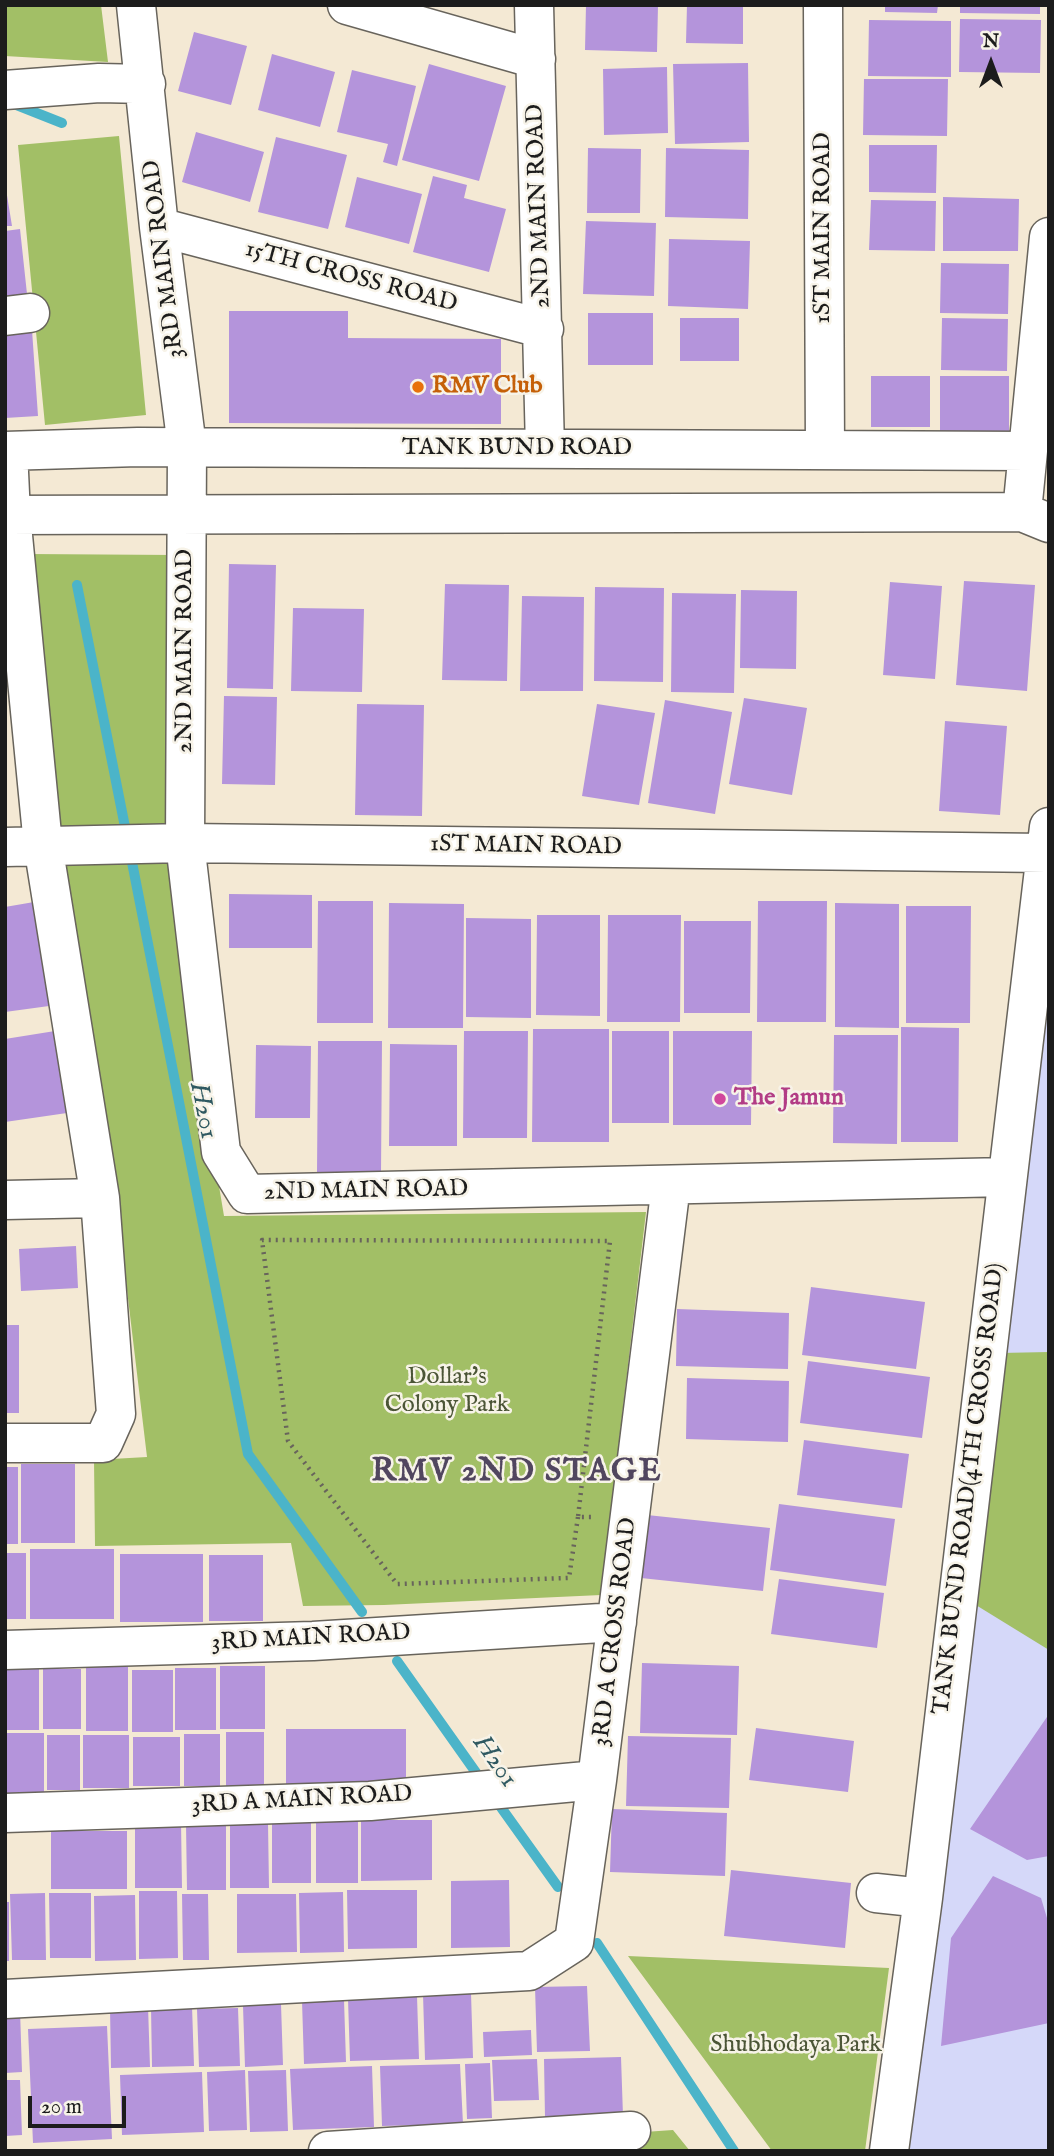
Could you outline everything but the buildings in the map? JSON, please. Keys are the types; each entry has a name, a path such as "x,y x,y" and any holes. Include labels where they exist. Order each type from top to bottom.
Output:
{"street":[{"name":"3RD MAIN ROAD","path":"136,5 125,84 159,227 165,447 187,514"},
{"path":"347,5 536,59"},
{"name":"2ND MAIN ROAD","path":"534,5 545,449"},
{"name":"1ST MAIN ROAD","path":"823,5 825,450"},
{"path":"5,90 125,84"},
{"name":"15TH CROSS ROAD","path":"159,227 544,329"},
{"path":"8,515 1036,518 1028,450 1049,237"},
{"name":"TANK BUND ROAD","path":"7,451 165,447 1028,450"},
{"path":"5,1443 103,1443 116,1414 100,1198 57,845 8,515 7,451"},
{"name":"2ND MAIN ROAD","path":"187,514 176,843 221,1152 247,1194 1007,1177"},
{"name":"1ST MAIN ROAD","path":"5,847 176,843 1048,840"},
{"name":"TANK BUND ROAD(4TH CROSS ROAD)","path":"889,2151 923,1898 1048,840"},
{"name":"3RD A CROSS ROAD","path":"5,2000 529,1971 574,1942 597,1780 671,1185"},
{"path":"5,1200 100,1198"},
{"name":"3RD MAIN ROAD","path":"5,1650 313,1641 617,1622"},
{"name":"3RD A MAIN ROAD","path":"5,1813 370,1801 597,1780"},
{"path":"876,1893 923,1898"},
{"path":"328,2151 502,2145 632,2131"}],"path":[{"path":"262,1240 610,1241 578,1517 569,1577 397,1584 288,1441 262,1240"},
{"path":"578,1517 630,1518"}],"shaded area":[{"path":"1049,925 1049,2151 908,2151"}],"green space":[{"path":"5,5 101,5 108,62 5,56"},
{"path":"119,136 146,415 45,425 18,145"},
{"name":"Dollar's Colony Park","path":"28,554 175,555 173,910 224,1216 646,1212 601,1595 303,1606 291,1543 95,1546 94,1460 147,1457 116,1198 51,829"},
{"path":"1049,1352 1049,1650 971,1602 1000,1353"},
{"name":"Shubhodaya Park","path":"628,1956 889,1968 865,2151 772,2151"},
{"path":"673,2130 690,2151 517,2151 517,2141"}],"waterway":[{"name":"H201","path":"14,104 62,123"},
{"name":"H201","path":"77,585 127,837"},
{"name":"H201","path":"130,852 248,1454 362,1612"},
{"name":"H201","path":"397,1661 482,1781"},
{"name":"H201","path":"495,1799 558,1887"},
{"name":"H201","path":"597,1943 734,2151"}],"place":[{"name":"RMV Club","path":"418,387"},
{"name":"The Jamun","path":"720,1099"}],"district":[{"name":"RMV 2ND STAGE","path":"517,1473"}]}
